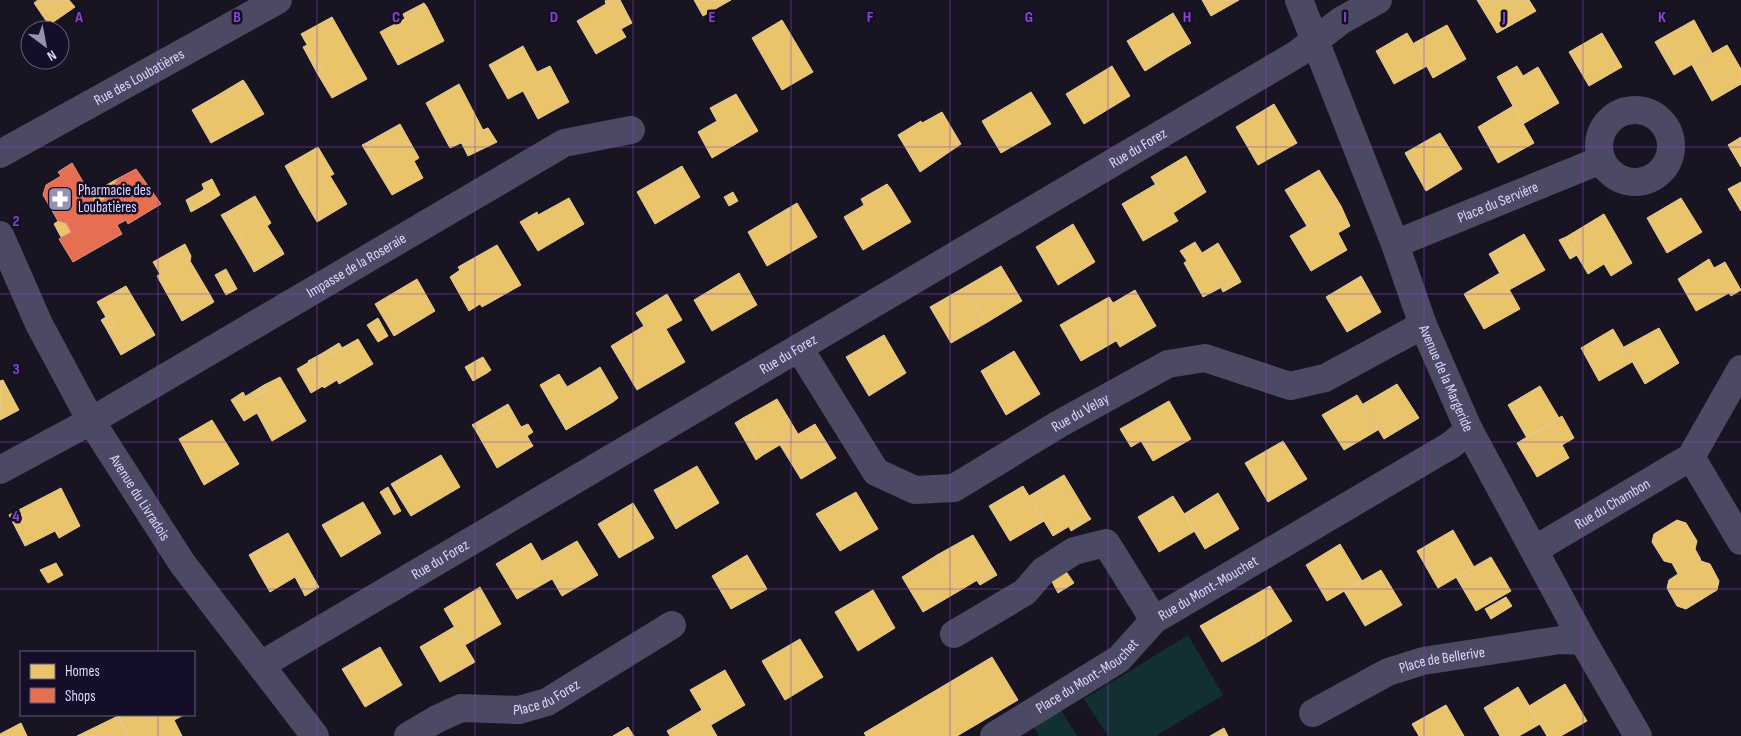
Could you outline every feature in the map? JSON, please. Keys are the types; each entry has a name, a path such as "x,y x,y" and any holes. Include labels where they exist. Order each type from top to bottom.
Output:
{"street":[{"name":"Rue des Loubatières","path":"0,154 278,0"},
{"name":"Avenue de la Margeride","path":"1298,0 1395,244 1423,325 1469,430 1583,641 1638,736"},
{"name":"Rue du Forez","path":"261,665 1288,59 1342,20 1378,0"},
{"name":"Impasse de la Roseraie","path":"0,470 91,422 564,143 631,130"},
{"name":"Place du Servière","path":"1395,244 1601,160"},
{"name":"Avenue du Livradois","path":"0,234 39,324 91,422 182,563 316,736"},
{"name":"Rue du Velay","path":"798,348 876,472 915,490 954,488 1059,424 1168,364 1205,358 1290,386 1325,378 1423,325"},
{"name":"Rue du Chambon","path":"1534,550 1691,457 1741,369"},
{"name":"Rue du Mont-Mouchet","path":"954,634 1025,592 1044,571 1074,551 1106,543 1154,620 1451,444 1469,430"},
{"path":"1691,457 1741,541"},
{"name":"Place du Mont-Mouchet","path":"1009,732 1119,659 1154,620"},
{"name":"Place du Forez","path":"408,736 461,708 519,710 547,702 672,626"},
{"name":"Place de Bellerive","path":"1313,714 1388,672 1423,661 1560,640 1583,641"}],"green space":[{"path":"1188,635 1223,695 1156,736 1108,736 1084,699"},
{"path":"1061,710 1077,736 1039,736 1033,727"}],"building: Homes":[{"path":"38,0 69,0 75,7 56,20 46,20 34,3"},
{"path":"620,0 632,23 621,29 626,37 596,54 577,21 606,4 605,1"},
{"path":"694,0 731,0 703,16"},
{"path":"1202,0 1239,0 1211,16"},
{"path":"1477,0 1529,0 1536,11 1497,33"},
{"path":"424,3 427,7 405,19 403,14"},
{"path":"427,7 444,41 398,65 380,32"},
{"path":"1173,13 1191,43 1169,56 1167,53 1143,68 1127,41"},
{"path":"332,17 367,79 332,98 317,73 322,71 301,34"},
{"path":"782,20 813,72 782,90 752,38"},
{"path":"1694,20 1712,53 1679,72 1660,39"},
{"path":"1447,25 1466,59 1433,78 1414,43"},
{"path":"1407,33 1427,66 1394,84 1376,51"},
{"path":"1602,33 1622,67 1589,86 1569,52"},
{"path":"1660,39 1679,72 1674,75 1655,42"},
{"path":"307,45 322,71 317,73 303,47"},
{"path":"1727,45 1741,69 1741,84 1712,101 1692,65"},
{"path":"523,46 537,72 550,66 569,102 538,119 523,91 508,99 489,65"},
{"path":"1167,53 1169,56 1145,71 1143,68"},
{"path":"1112,66 1130,96 1084,124 1066,94"},
{"path":"1517,66 1523,76 1503,88 1497,77"},
{"path":"1538,67 1559,103 1523,124 1503,88"},
{"path":"243,80 246,84 221,98 218,95"},
{"path":"246,84 264,114 211,143 192,110 218,95 221,98"},
{"path":"459,84 483,130 488,128 462,144 450,148 426,103"},
{"path":"1031,92 1051,124 1001,153 982,121"},
{"path":"736,94 758,131 712,158 698,132 717,121 710,108"},
{"path":"1274,104 1297,143 1258,165 1236,127"},
{"path":"1513,106 1534,143 1498,163 1478,127"},
{"path":"942,112 961,144 920,172 898,135 921,121 922,123"},
{"path":"400,124 419,158 414,161 423,178 392,195 377,170 380,168 366,143"},
{"path":"488,128 497,142 468,156 462,144"},
{"path":"1440,133 1462,169 1426,191 1405,153"},
{"path":"1741,137 1741,167 1728,145"},
{"path":"366,143 380,168 377,170 362,145"},
{"path":"318,147 334,174 330,176 347,204 317,222 300,193 306,190 290,163"},
{"path":"1186,156 1206,192 1173,213 1151,177"},
{"path":"290,163 306,190 300,193 285,166"},
{"path":"682,166 700,197 655,224 637,192"},
{"path":"1319,170 1341,206 1307,226 1285,190"},
{"path":"117,179 109,196 96,204 91,194"},
{"path":"212,179 220,195 209,202 202,191 204,189 202,184"},
{"path":"1741,182 1741,211 1728,189"},
{"path":"887,184 891,189 864,205 861,199"},
{"path":"1156,184 1178,221 1143,241 1122,204"},
{"path":"891,189 911,222 863,250 844,217"},
{"path":"202,191 209,202 191,212 186,200"},
{"path":"733,192 738,201 729,206 724,197"},
{"path":"255,196 271,223 267,226 282,250 252,268 237,242 243,239 227,212"},
{"path":"569,198 584,224 538,251 520,222 537,212 538,215"},
{"path":"1681,198 1702,232 1667,253 1647,218"},
{"path":"797,203 817,237 767,266 748,232"},
{"path":"1341,206 1350,226 1338,233 1347,250 1311,271 1290,236"},
{"path":"227,212 243,239 237,242 221,215"},
{"path":"1604,214 1632,263 1611,276 1604,264 1588,274 1566,237"},
{"path":"58,221 66,223 71,232 61,237 54,224"},
{"path":"1073,224 1095,262 1058,285 1036,247"},
{"path":"1524,234 1545,270 1509,290 1489,254"},
{"path":"1566,237 1577,255 1570,259 1559,240"},
{"path":"1195,242 1202,253 1218,243 1239,278 1203,297 1184,263 1187,261 1180,251"},
{"path":"185,244 191,256 190,261 209,293 177,312 157,276 160,274 153,262"},
{"path":"497,245 521,285 482,307 480,304 469,311 450,277 460,270 458,267"},
{"path":"282,250 284,254 254,272 252,268"},
{"path":"1709,259 1714,268 1725,262 1741,290 1731,296 1729,293 1696,311 1678,279"},
{"path":"1001,266 1022,301 986,323 965,287"},
{"path":"226,269 237,289 226,295 215,275"},
{"path":"739,273 757,305 712,331 694,300"},
{"path":"1500,273 1520,309 1484,329 1464,294"},
{"path":"1361,276 1381,312 1347,332 1326,297"},
{"path":"1239,278 1241,282 1223,292 1221,288"},
{"path":"417,279 435,311 394,336 375,304"},
{"path":"126,286 151,328 117,348 107,330 115,325 110,317 107,319 97,302"},
{"path":"965,287 986,323 951,343 930,307"},
{"path":"1135,290 1156,326 1120,347 1095,305 1109,297 1113,303"},
{"path":"209,293 214,302 182,321 177,312"},
{"path":"667,294 682,320 666,329 685,362 637,390 611,346 644,326 636,313"},
{"path":"1095,305 1116,341 1081,361 1060,325"},
{"path":"106,317 107,319 110,317 115,325 107,330 101,320"},
{"path":"378,318 388,336 378,342 367,325"},
{"path":"151,328 155,335 121,355 117,348"},
{"path":"1659,328 1679,363 1645,384 1624,347"},
{"path":"1613,329 1632,362 1599,381 1581,348"},
{"path":"884,335 906,373 869,396 846,357"},
{"path":"358,339 373,364 339,384 337,380 324,388 308,361 321,354 324,358"},
{"path":"339,343 342,348 324,358 321,354"},
{"path":"1014,351 1040,394 1006,415 981,371"},
{"path":"483,357 491,370 487,373 479,359"},
{"path":"479,359 487,373 473,381 465,367"},
{"path":"309,362 323,386 311,393 297,369"},
{"path":"600,367 618,398 613,402 594,371"},
{"path":"594,371 613,402 566,430 540,385 559,374 567,387"},
{"path":"280,377 306,421 272,441 257,413 244,421 231,400 243,392 248,401 267,390 264,385"},
{"path":"3,380 19,410 0,420 0,381"},
{"path":"1397,384 1419,418 1384,439 1363,404"},
{"path":"264,385 267,390 248,401 246,396"},
{"path":"1540,386 1559,418 1527,438 1508,405"},
{"path":"1357,395 1378,430 1344,450 1322,415"},
{"path":"777,399 798,434 763,455 743,418"},
{"path":"1169,401 1191,439 1153,461 1141,441 1131,447 1120,429"},
{"path":"508,404 512,411 476,431 472,425"},
{"path":"512,411 521,427 528,424 533,432 527,436 533,446 497,468 476,431"},
{"path":"1562,416 1574,438 1562,445 1569,458 1537,477 1517,443"},
{"path":"743,418 763,455 756,460 735,423"},
{"path":"212,420 239,464 204,485 179,439"},
{"path":"815,424 836,458 801,479 780,445"},
{"path":"1283,441 1307,479 1268,502 1245,463"},
{"path":"441,455 460,487 411,516 391,484"},
{"path":"697,466 719,503 682,525 660,487"},
{"path":"1064,475 1088,515 1053,536 1029,496"},
{"path":"1023,486 1044,521 1010,541 989,506"},
{"path":"388,487 401,511 394,515 380,492"},
{"path":"660,487 682,525 676,529 654,490"},
{"path":"61,488 80,526 59,538 55,531 25,546 9,515"},
{"path":"856,492 878,529 840,551 816,514"},
{"path":"1218,493 1239,529 1205,549 1184,514"},
{"path":"1173,496 1195,531 1159,552 1138,517"},
{"path":"363,502 381,533 341,557 322,525"},
{"path":"633,503 654,538 619,558 598,524"},
{"path":"1088,515 1091,519 1071,531 1069,527"},
{"path":"1677,520 1686,523 1697,541 1695,549 1700,558 1677,572 1672,563 1664,561 1652,542 1654,534"},
{"path":"1453,530 1474,567 1438,588 1417,551"},
{"path":"288,533 316,582 302,590 295,577 270,592 259,573 264,569 254,552"},
{"path":"973,535 994,570 959,591 937,555"},
{"path":"577,541 598,575 562,596 542,561"},
{"path":"531,543 552,579 517,599 496,564"},
{"path":"1340,544 1362,581 1327,601 1306,565"},
{"path":"254,552 264,569 259,573 249,555"},
{"path":"747,555 767,589 731,609 712,576"},
{"path":"937,555 959,591 923,612 902,577"},
{"path":"1491,557 1511,591 1476,611 1456,577"},
{"path":"1700,558 1701,561 1710,564 1719,581 1717,590 1686,609 1677,606 1667,588 1669,580 1678,574 1677,572"},
{"path":"56,563 63,575 48,583 40,570"},
{"path":"994,570 997,575 980,585 977,581"},
{"path":"1065,570 1074,583 1058,593 1050,578"},
{"path":"1381,570 1402,605 1365,626 1344,591"},
{"path":"316,582 319,587 305,596 302,590"},
{"path":"1270,586 1292,621 1256,643 1235,606"},
{"path":"480,587 501,624 465,645 444,609"},
{"path":"873,590 895,628 858,651 835,612"},
{"path":"1506,597 1512,606 1491,619 1485,609"},
{"path":"1235,606 1256,643 1222,662 1200,626"},
{"path":"454,627 475,662 440,682 420,647"},
{"path":"800,639 823,677 785,700 762,661"},
{"path":"380,647 402,685 365,707 342,669"},
{"path":"992,657 1018,700 957,736 866,736 864,733"},
{"path":"725,670 745,705 711,725 690,690"},
{"path":"1565,684 1587,721 1561,736 1547,736 1529,706"},
{"path":"1518,687 1540,724 1519,736 1500,736 1484,708"},
{"path":"1446,705 1464,736 1419,736 1412,724"},
{"path":"702,710 717,736 670,736 667,731"},
{"path":"118,716 182,716 174,720 182,736 128,736"},
{"path":"118,716 128,736 77,736"},
{"path":"21,723 27,736 0,736 0,734"},
{"path":"628,727 634,736 613,736"},
{"path":"1224,728 1228,736 1210,736"}],"building: Shops":[{"path":"72,163 96,204 109,196 117,179 136,169 161,204 128,224 126,220 117,225 122,234 73,262 59,239 71,232 66,223 58,221 43,195 46,185 61,176 58,172"}],"place":[{"name":"Pharmacie des Loubatières","path":"60,199"}]}
